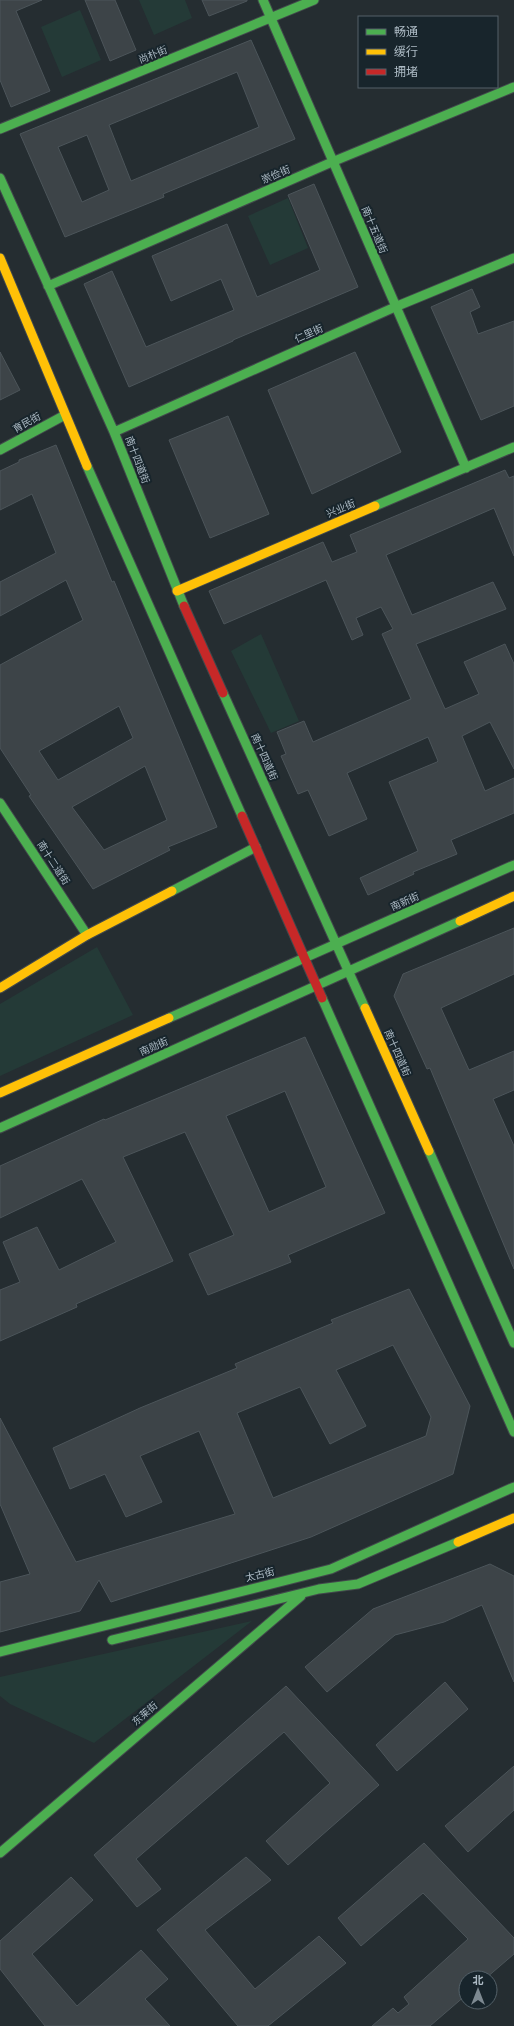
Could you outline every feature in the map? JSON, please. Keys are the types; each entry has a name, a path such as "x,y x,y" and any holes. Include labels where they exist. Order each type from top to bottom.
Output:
{"main road":[{"name":"南十五道街","path":"263,0 395,308 466,468"},
{"name":"尚朴街","path":"0,129 271,19 314,0"},
{"name":"崇俭街","path":"48,286 332,162 514,87"},
{"name":"南十四道街","path":"0,178 114,432 177,591 337,944 514,1343"},
{"path":"0,258 65,415 514,1432"},
{"name":"仁里街","path":"114,432 395,308 514,258"},
{"name":"育民街","path":"0,450 65,415"},
{"name":"兴业街","path":"177,591 514,447"},
{"name":"南十二道街","path":"0,803 87,935"},
{"path":"0,988 87,935 256,847"},
{"name":"南新街","path":"304,959 514,865"},
{"path":"317,986 514,896"},
{"name":"南勋街","path":"0,1093 304,959"},
{"name":"南勋街","path":"0,1128 317,986"},
{"name":"太古街","path":"0,1652 330,1569 514,1487"},
{"path":"99,1643 305,1592 358,1584 514,1518"},
{"name":"东莱街","path":"0,1853 305,1592"}],"green space":[{"path":"139,0 185,0 192,18 154,35"},
{"path":"80,10 101,60 62,77 41,27"},
{"path":"288,198 308,248 270,265 248,216"},
{"path":"261,634 299,721 271,733 231,651"},
{"path":"97,947 133,1015 0,1076 0,1004"},
{"path":"252,1621 94,1743 10,1704 0,1696 0,1677"}],"building":[{"path":"0,0 42,0 16,11 50,91 11,107 0,80"},
{"path":"85,0 115,0 136,50 110,61"},
{"path":"202,0 247,0 247,1 209,16"},
{"path":"251,40 295,139 163,194 164,197 65,237 20,134","holes":["237,72 259,127 131,181 109,125","87,135 109,190 82,202 58,147"]},
{"path":"314,184 358,287 233,340 129,387 84,284 112,271 146,347 234,310 221,279 171,301 152,256 227,224 257,297 320,270 288,195"},
{"path":"472,289 480,307 470,312 478,334 514,321 514,406 481,420 431,307"},
{"path":"0,352 20,390 0,400"},
{"path":"355,352 401,452 312,494 268,390"},
{"path":"228,416 269,514 210,538 169,440"},
{"path":"56,445 112,582 114,581 217,827 168,847 170,850 93,889 29,796 31,795 0,748 0,665 83,620 66,580 0,616 0,582 56,553 32,494 0,510 0,471 19,462 19,460","holes":["119,706 133,738 58,780 39,751","145,766 167,820 104,850 72,807"]},
{"path":"505,470 509,478 514,476 514,556 494,508 386,555 412,615 493,582 506,609 416,644 445,709 479,694 464,662 505,644 514,664 514,769 490,722 462,736 485,791 514,778 514,813 451,840 457,854 413,872 414,874 368,895 360,878 418,851 389,782 438,761 428,737 347,773 367,819 329,836 308,790 298,794 281,756 286,754 277,732 304,721 313,742 411,699 382,634 393,629 381,607 356,618 363,635 352,640 326,580 224,624 209,591 323,542 332,562 357,552 350,535"},
{"path":"514,928 514,974 441,1008 469,1070 514,1051 514,1090 493,1099 514,1146 514,1269 430,1068 427,1069 394,996 403,974"},
{"path":"305,1037 385,1213 288,1255 291,1262 208,1295 189,1254 234,1235 185,1132 123,1157 173,1261 76,1304 77,1307 0,1341 0,1290 20,1282 3,1242 37,1227 59,1270 116,1242 82,1179 0,1218 0,1166 104,1119 105,1120","holes":["285,1091 326,1187 269,1212 226,1116"]},
{"path":"409,1289 470,1406 453,1474 311,1537 111,1602 99,1580 80,1611 0,1632 0,1582 30,1574 0,1504 0,1418 76,1562 235,1514 199,1431 140,1456 162,1502 126,1517 105,1474 70,1489 53,1448 140,1408 237,1368 235,1364 333,1323 331,1320","holes":["393,1345 431,1417 426,1436 273,1498 237,1413 300,1387 330,1444 366,1426 336,1370"]},
{"path":"490,1564 514,1576 514,1682 482,1605 444,1622 395,1635 327,1692 305,1667 373,1609"},
{"path":"445,1682 468,1709 397,1771 376,1745"},
{"path":"286,1686 379,1785 288,1865 266,1841 330,1783 284,1732 136,1859 161,1889 137,1907 94,1855"},
{"path":"514,1766 514,1810 468,1852 445,1826"},
{"path":"424,1843 514,1938 514,1954 495,1970 458,1970 458,2002 430,2026 372,2026 393,2008 398,2013 409,2004 404,1997 468,1939 423,1893 361,1946 338,1918"},
{"path":"246,1857 271,1880 205,1930 255,1989 319,1936 346,1963 268,2026 238,2026 157,1930"},
{"path":"71,1877 93,1900 32,1954 77,2006 141,1950 168,1979 145,1999 170,2026 45,2026 0,1969 0,1941"}],"traffic: fast":[{"path":"263,0 466,468"},
{"path":"0,129 314,0"},
{"path":"48,286 332,162 514,87"},
{"path":"0,178 114,432 184,606"},
{"path":"114,432 395,307 514,258"},
{"path":"0,450 65,415"},
{"path":"375,506 514,447"},
{"path":"87,466 242,816"},
{"path":"223,693 365,1008"},
{"path":"0,803 87,935"},
{"path":"172,891 256,847"},
{"path":"169,1018 514,865"},
{"path":"0,1128 460,921"},
{"path":"322,998 514,1432"},
{"path":"429,1151 514,1343"},
{"path":"0,1652 331,1569 514,1487"},
{"path":"112,1640 319,1589 358,1584 458,1542"},
{"path":"0,1853 301,1596"}],"traffic: slow":[{"path":"0,258 87,466"},
{"path":"177,591 375,506"},
{"path":"0,988 87,935 172,891"},
{"path":"460,921 514,896"},
{"path":"365,1008 429,1151"},
{"path":"0,1093 169,1018"},
{"path":"458,1542 514,1518"}],"traffic: jam":[{"path":"184,606 223,693"},
{"path":"242,816 322,998"}]}
